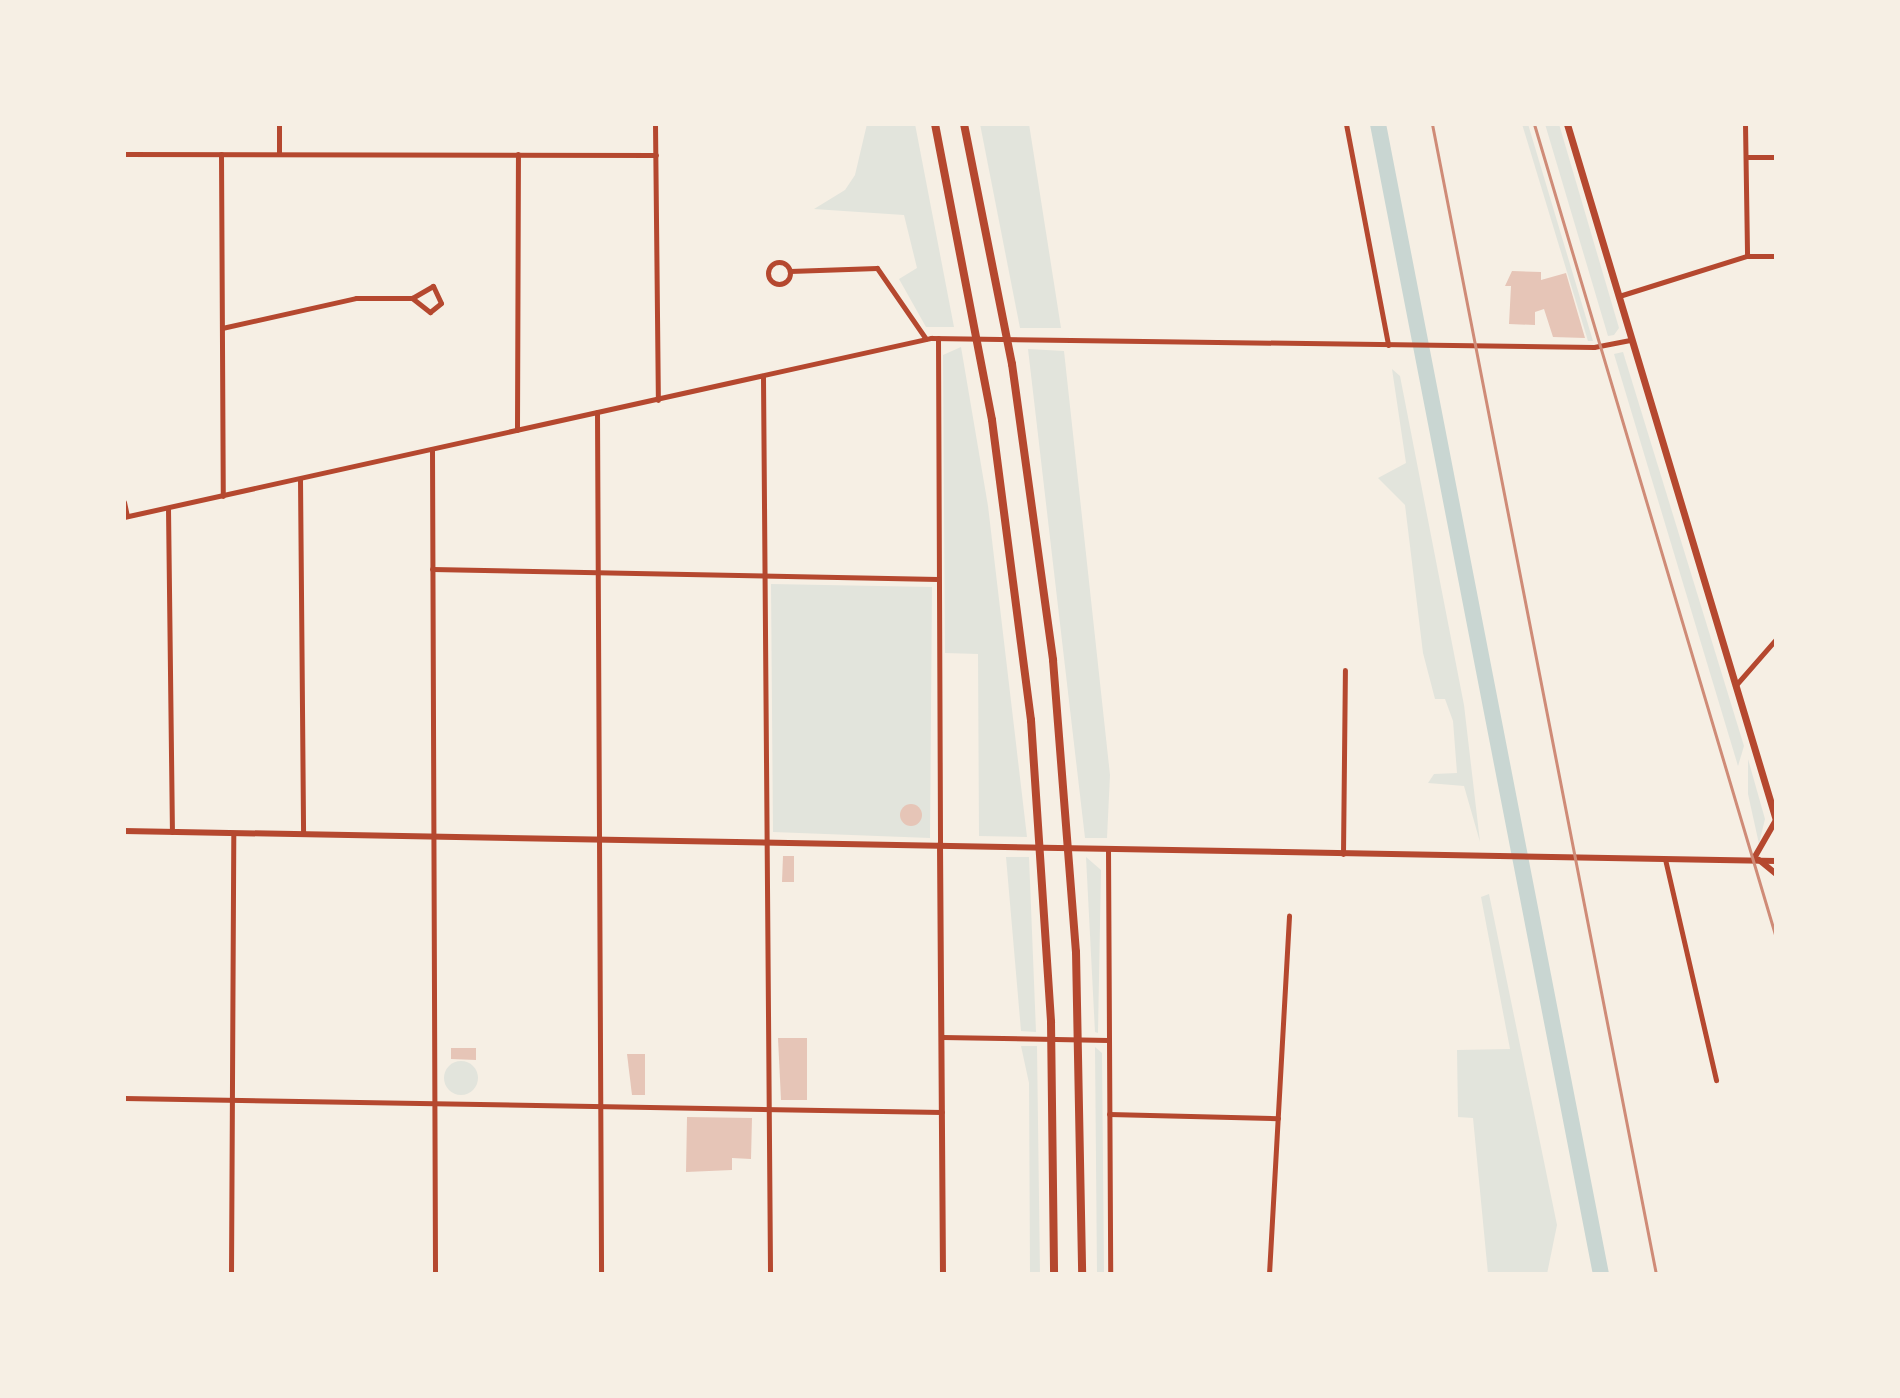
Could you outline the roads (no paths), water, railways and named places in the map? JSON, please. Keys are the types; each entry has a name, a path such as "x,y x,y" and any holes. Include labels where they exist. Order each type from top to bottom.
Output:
{"highway":[{"path":"935,124 983,363 1019,608 1040,821 1054,1274"},
{"path":"964,124 1012,364 1069,827 1082,1274"}],"main road":[{"path":"1567,124 1776,820"}],"street":[{"path":"279,124 279,154"},
{"path":"655,124 658,400"},
{"path":"1346,124 1388,345"},
{"path":"1745,124 1747,256"},
{"path":"124,154 656,155"},
{"path":"221,154 223,496"},
{"path":"517,430 518,154"},
{"path":"1746,157 1776,157"},
{"path":"1619,296 1747,256 1776,256"},
{"path":"790,271 782,284 768,277 777,262 790,271 877,268 926,339"},
{"path":"222,328 334,301 412,298 433,286 441,303 430,312 412,298"},
{"path":"938,338 943,1274"},
{"path":"124,502 125,517 926,339 1600,347 1631,340"},
{"path":"763,377 770,1274"},
{"path":"597,412 601,1274"},
{"path":"432,449 435,1274"},
{"path":"300,479 303,834"},
{"path":"168,508 172,832"},
{"path":"432,569 938,579"},
{"path":"1735,687 1776,639"},
{"path":"1343,854 1345,670"},
{"path":"1756,860 1776,820"},
{"path":"124,831 1776,861"},
{"path":"231,1274 233,833"},
{"path":"1108,848 1110,1274"},
{"path":"1665,858 1716,1080"},
{"path":"1756,860 1776,874"},
{"path":"1269,1274 1289,916"},
{"path":"942,1037 1108,1040"},
{"path":"124,1098 942,1112"},
{"path":"1109,1114 1278,1118"}],"waterway":[{"path":"1378,124 1601,1274"}],"railway":[{"path":"1432,124 1656,1274"},
{"path":"1534,124 1776,938"}]}
